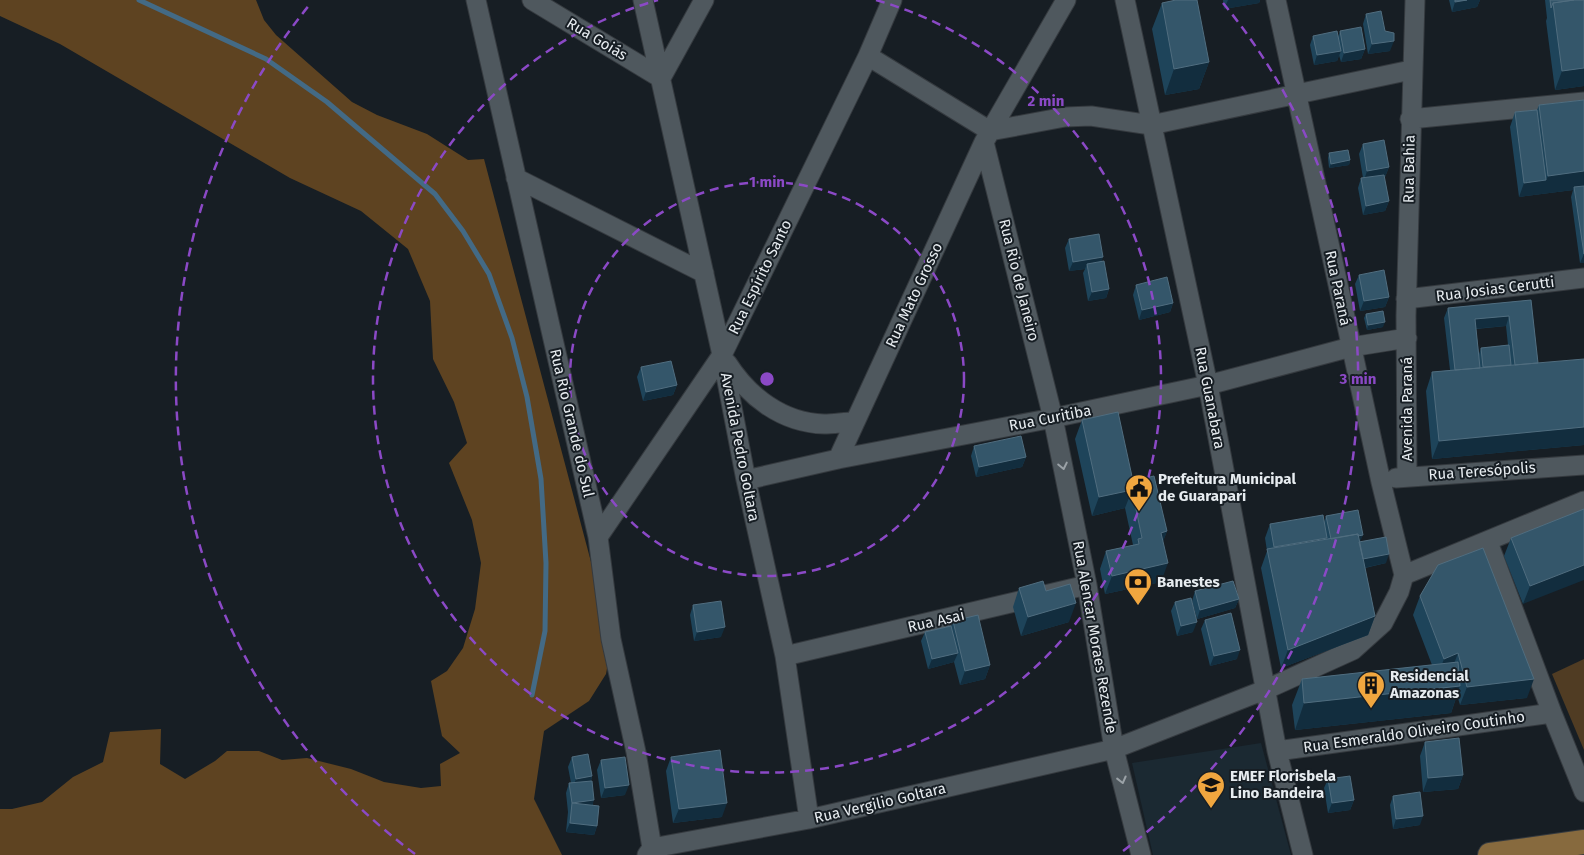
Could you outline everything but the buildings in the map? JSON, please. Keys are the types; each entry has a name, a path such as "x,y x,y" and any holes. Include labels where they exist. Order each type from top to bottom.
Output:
{"main road":[{"path":"1490,855 1584,842"}],"street":[{"name":"Rua Rio Grande do Sul","path":"476,0 598,537 611,639 636,752 650,852"},
{"name":"Rua Goiás","path":"532,0 661,78"},
{"name":"Avenida Pedro Goltara","path":"643,0 722,355 746,480 784,656 809,819"},
{"path":"661,78 704,0"},
{"name":"Rua Espírito Santo","path":"598,537 722,355 868,56 892,0"},
{"path":"987,136 1066,0"},
{"name":"Rua Guanabara","path":"1125,0 1208,385 1267,689 1277,751 1303,855"},
{"name":"Rua Paraná","path":"1276,0 1380,482 1404,575"},
{"name":"Rua Bahia","path":"1407,338 1406,299 1411,70 1415,0"},
{"path":"868,56 987,136 1065,117 1091,116 1151,125 1411,70"},
{"path":"1410,119 1584,102"},
{"name":"Rua Rio de Janeiro","path":"987,136 1053,418"},
{"name":"Rua Mato Grosso","path":"838,458 987,136"},
{"path":"516,178 704,273"},
{"name":"Rua Josias Cerutti","path":"1406,299 1584,278"},
{"name":"Avenida Paraná","path":"1351,347 1407,338 1407,476"},
{"name":"Rua Curitiba","path":"746,480 838,458 1053,418 1208,385 1351,347"},
{"path":"722,355 739,382 763,404 792,418 823,424 855,422"},
{"name":"Rua Alencar Moraes Rezende","path":"1053,418 1087,585 1114,749 1141,855"},
{"name":"Rua Teresópolis","path":"1380,482 1407,476 1584,465"},
{"path":"1404,575 1584,501"},
{"path":"1488,542 1552,713 1584,792"},
{"name":"Rua Vergilio Goltara","path":"650,852 809,819 1114,749 1267,689 1353,650 1369,637 1382,622 1399,592 1404,575"},
{"name":"Rua Asai","path":"784,656 1087,585"},
{"name":"Rua Esmeraldo Oliveiro Coutinho","path":"1277,751 1552,713"}],"shaded area":[{"path":"0,0 256,0 264,20 276,35 352,102 377,115 427,134 468,160 484,159 612,641 606,674 589,701 544,731 534,799 562,855 0,855 0,809 12,809 42,802 73,777 103,762 110,732 161,729 160,764 185,779 215,761 227,751 259,751 282,760 307,758 351,769 384,782 421,788 441,786 440,764 460,753 442,736 431,681 447,671 463,648 475,609 481,563 472,520 449,463 467,443 454,402 433,359 430,301 408,249 361,211 290,178 60,44 0,16"},
{"path":"1584,659 1584,750 1552,674"},
{"name":"EMEF Florisbela Lino Bandeira","path":"1261,743 1291,855 1153,855 1132,763"}],"waterway":[{"path":"139,0 266,59 327,102 435,194 463,231 489,274 512,338 527,397 541,479 546,563 545,631 532,695"}],"place":[{"name":"Prefeitura Municipal de Guarapari","path":"1139,512"},
{"name":"Banestes","path":"1138,606"},
{"name":"Residencial Amazonas","path":"1371,709"},
{"name":"EMEF Florisbela Lino Bandeira","path":"1211,809"}]}
